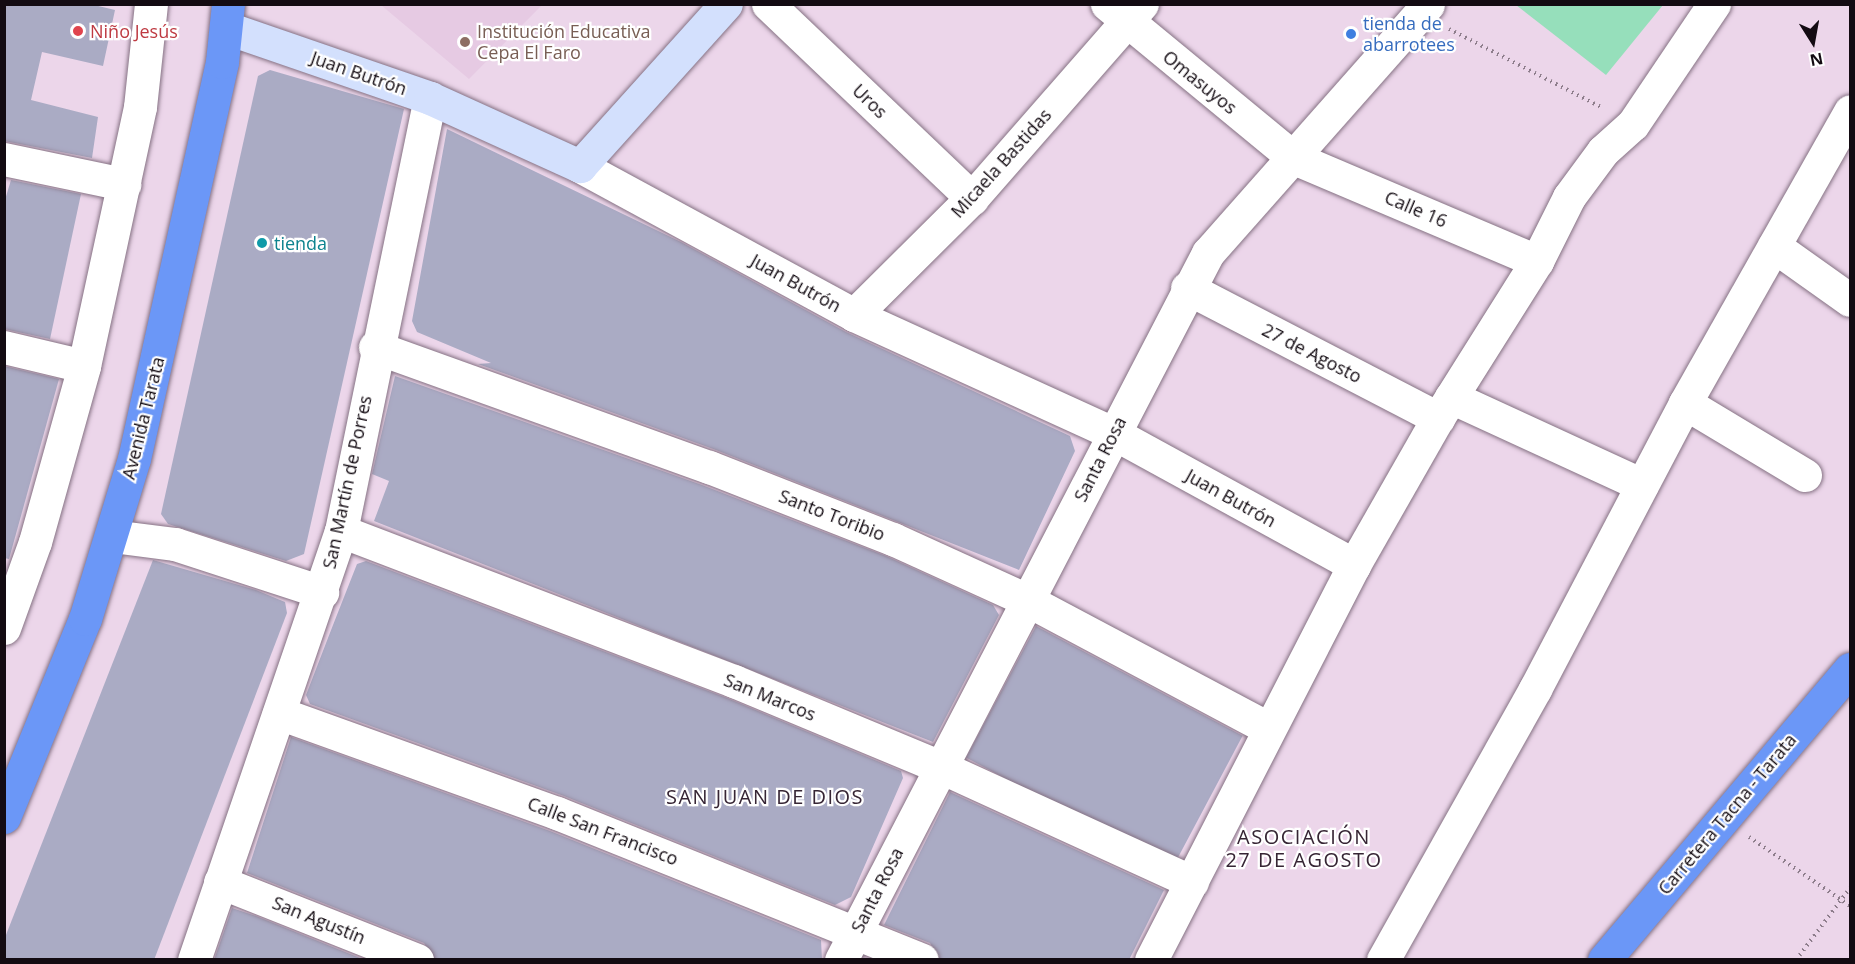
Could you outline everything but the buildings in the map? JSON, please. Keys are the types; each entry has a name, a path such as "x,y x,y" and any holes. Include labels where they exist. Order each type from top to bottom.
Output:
{"highway":[{"name":"Avenida Tarata","path":"4,817 76,641 112,536 147,408 227,16"},
{"name":"Carretera Tacna - Tarata","path":"1604,960 1851,669"}],"street":[{"path":"4,628 17,557 84,366 140,107 151,4"},
{"path":"580,166 726,4"},
{"name":"Uros","path":"768,4 972,198"},
{"path":"1151,960 1354,565 1444,408 1537,261 1585,173 1633,124 1714,4"},
{"name":"Santa Rosa","path":"841,960 1187,288 1208,253 1424,9"},
{"name":"Micaela Bastidas","path":"854,315 972,198 1125,10"},
{"name":"Omasuyos","path":"1125,10 1294,158"},
{"name":"Juan Butrón","path":"227,16 430,98 580,166 854,315 1113,433 1354,565"},
{"name":"San Martín de Porres","path":"194,960 341,531 375,347 430,98"},
{"path":"1383,960 1536,689 1684,404 1851,111"},
{"name":"Calle 16","path":"1294,158 1537,261"},
{"path":"4,159 124,184"},
{"path":"1774,246 1851,300"},
{"name":"27 de Agosto","path":"1187,288 1444,408 1642,485"},
{"path":"4,347 84,366"},
{"name":"Santo Toribio","path":"375,347 730,475 893,539 1027,600 1268,729"},
{"path":"1684,404 1805,475"},
{"name":"San Marcos","path":"341,531 734,681 941,767 1192,882"},
{"path":"112,536 175,544 322,592"},
{"name":"Calle San Francisco","path":"279,713 557,813 856,929 922,960"},
{"name":"San Agustín","path":"220,882 417,960"}],"path":[{"path":"1424,9 1633,124"},
{"path":"1723,819 1851,906"},
{"path":"1796,960 1851,888"}],"shaded area":[{"name":"Institución Educativa Cepa El Faro","path":"381,5 542,5 469,79"}],"green space":[{"path":"1516,5 1663,5 1606,75"}],"place":[{"name":"Niño Jesús","path":"78,31"},
{"name":"tienda de abarrotees","path":"1351,34"},
{"name":"Institución Educativa Cepa El Faro","path":"465,42"},
{"name":"tienda","path":"262,243"}],"district":[{"name":"SAN JUAN DE DIOS","path":"765,796"},
{"name":"ASOCIACIÓN 27 DE AGOSTO","path":"1304,848"}]}
